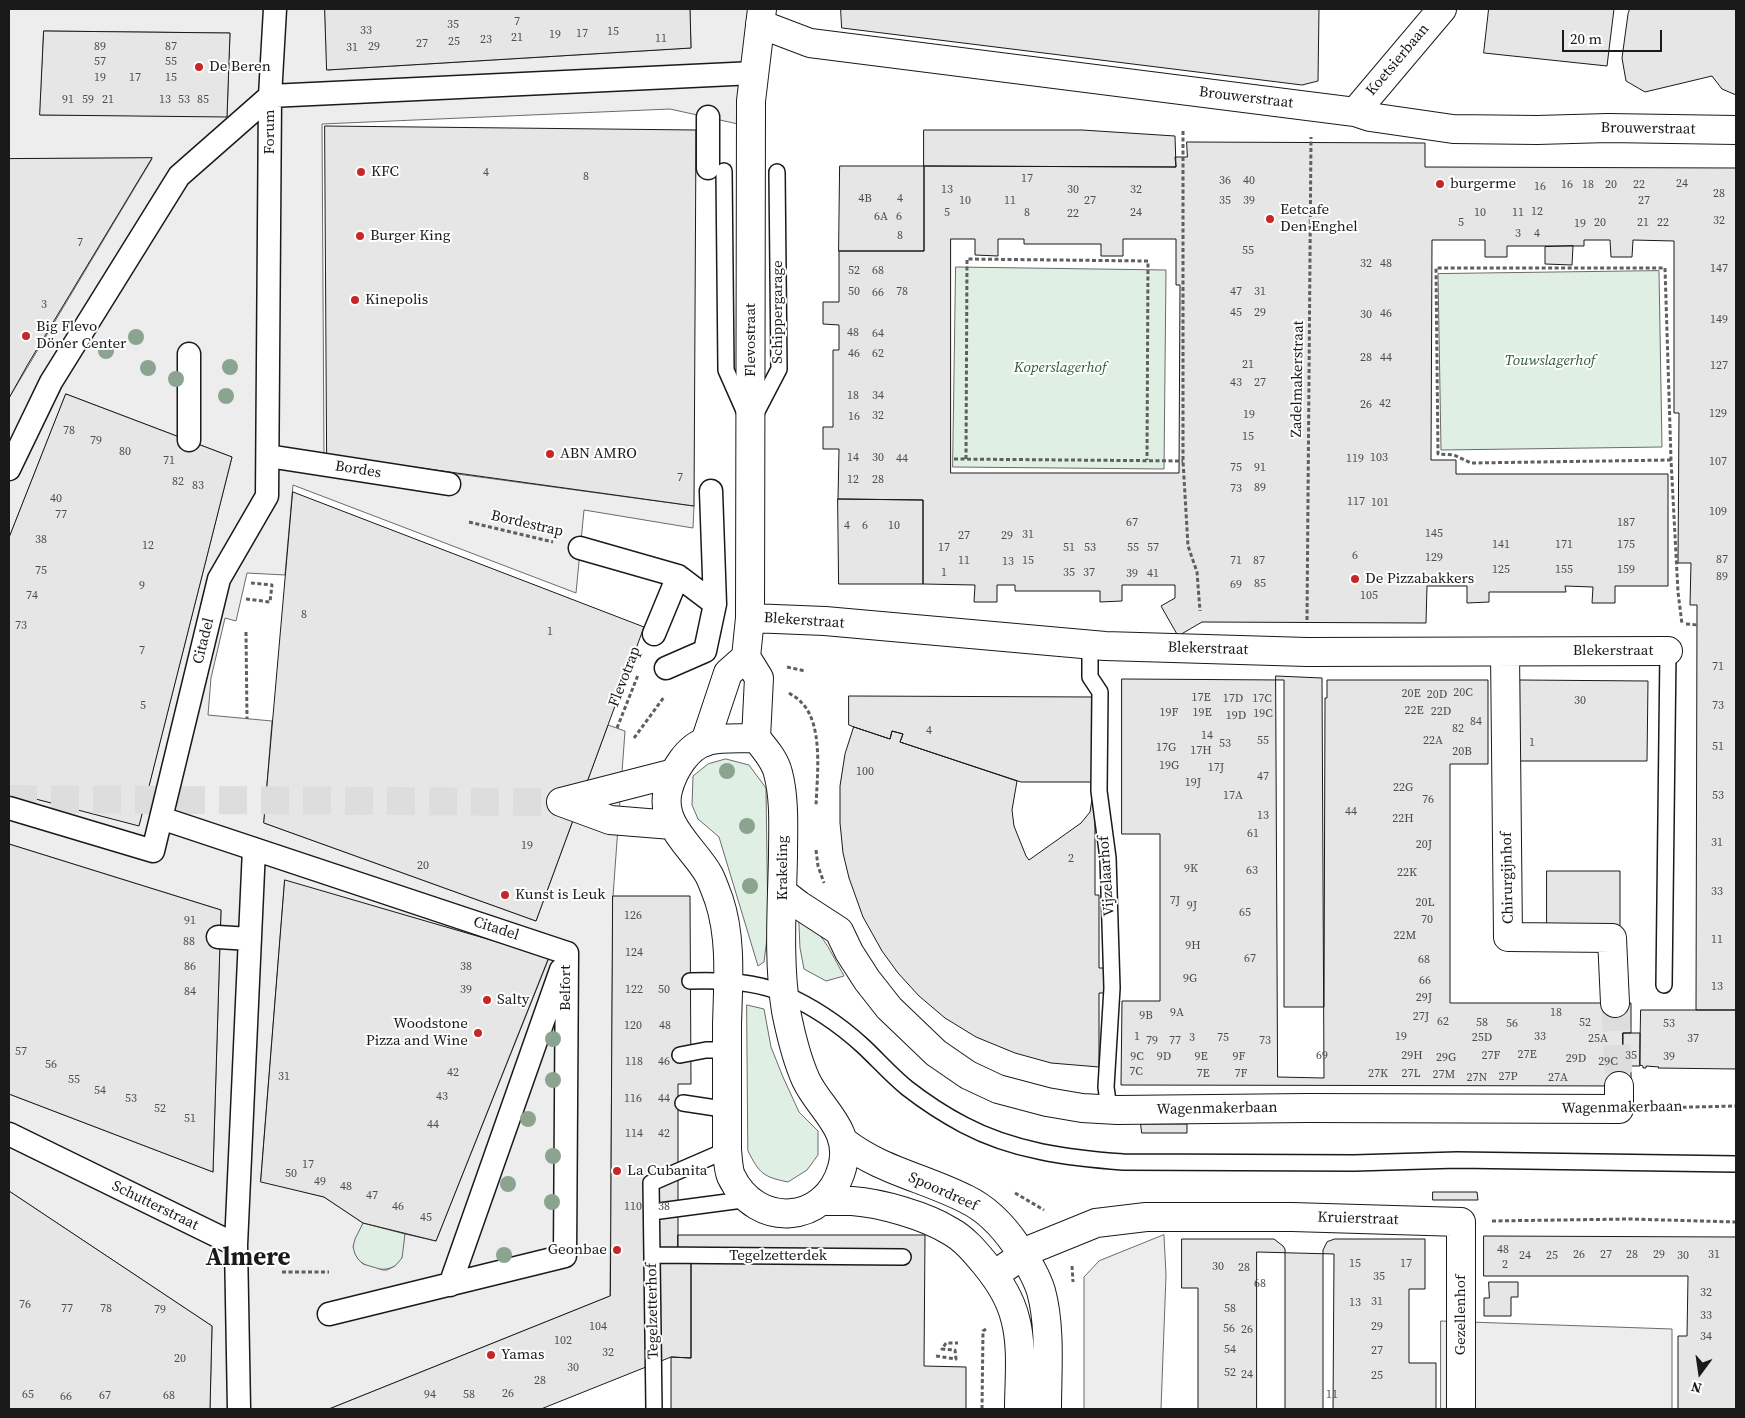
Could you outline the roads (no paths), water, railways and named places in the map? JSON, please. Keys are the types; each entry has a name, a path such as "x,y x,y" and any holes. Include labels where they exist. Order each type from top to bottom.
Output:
{"street":[{"path":"274,9 270,96 754,73"},
{"name":"Koetsierbaan","path":"1355,112 1442,9"},
{"name":"Brouwerstraat","path":"761,16 810,43 1312,106 1453,129 1537,130 1608,128 1736,130"},
{"name":"Flevostraat","path":"746,657 750,618 751,101 761,16"},
{"name":"Forum","path":"9,469 51,382 179,176 270,96"},
{"name":"Forum","path":"267,464 270,96"},
{"path":"708,117 716,170"},
{"path":"189,354 189,440"},
{"name":"Bordes","path":"267,464 449,484"},
{"name":"Citadel","path":"9,808 153,851 219,579 267,496 267,464"},
{"path":"666,668 705,651 715,604 711,491"},
{"path":"580,548 678,576 715,604"},
{"path":"654,634 678,576"},
{"name":"Blekerstraat","path":"750,618 825,622 1090,645 1307,652 1668,651"},
{"name":"Chirurgijnhof","path":"1505,652 1508,937 1612,938 1615,1003"},
{"path":"746,657 759,678 756,738 719,739 705,742 728,673 746,657"},
{"name":"Krakeling","path":"705,742 689,754 674,773 667,791 666,810 672,825 709,876 719,901 725,926 728,982 727,1150 731,1175 744,1195 761,1208 783,1214 804,1212 822,1201 835,1184 842,1168 844,1154 835,1121 807,1083 792,1043 783,993 782,796 778,773 773,760 756,738"},
{"path":"672,825 610,820 561,802 674,773"},
{"name":"Citadel","path":"161,818 567,953"},
{"path":"239,1409 236,1246 254,849"},
{"name":"Wagenmakerbaan","path":"782,892 839,931 864,974 889,1008 936,1053 968,1074 998,1089 1047,1102 1082,1108 1109,1109 1619,1098"},
{"path":"218,937 250,939"},
{"name":"Belfort","path":"450,1285 567,953"},
{"name":"Belfort","path":"328,1314 565,1256 567,953"},
{"name":"Schutterstraat","path":"9,1134 236,1246"},
{"name":"Spoordreef","path":"842,1141 859,1153 912,1178 967,1199 988,1212 1008,1232 1036,1277 1041,1292 1046,1328 1047,1409"},
{"path":"822,1201 854,1201 898,1210 925,1219 951,1231 972,1248 1007,1294 1016,1318 1019,1351 1019,1409"},
{"name":"Kruierstraat","path":"994,1275 1023,1255 1063,1235 1096,1223 1146,1218 1292,1217 1462,1222"},
{"name":"Gezellenhof","path":"1461,1409 1462,1222"}],"lane":[{"path":"716,170 726,370 750,426"},
{"name":"Schippergarage","path":"750,426 778,369 777,172"},
{"name":"Vijzelaarhof","path":"1090,645 1090,677 1100,692 1099,791 1108,858 1112,988 1106,1087 1109,1109"},
{"path":"1664,985 1668,651"},
{"path":"690,981 750,984 783,993 825,1016 863,1046 907,1088 964,1125 993,1138 1053,1154 1122,1162 1354,1163 1457,1160 1736,1164"},
{"path":"680,1055 706,1050 727,1050"},
{"path":"683,1103 716,1108 727,1112"},
{"name":"Tegelzetterhof","path":"654,1409 651,1183 727,1150"},
{"path":"652,1212 750,1199"},
{"name":"Tegelzetterdek","path":"652,1255 903,1257"}],"tunnel":[{"path":"9,799 561,802"},
{"path":"1615,1003 1619,1086"}],"place":[{"name":"De Beren","path":"199,67"},
{"name":"KFC","path":"361,172"},
{"name":"burgerme","path":"1440,184"},
{"name":"Eetcafe Den Enghel","path":"1270,219"},
{"name":"Burger King","path":"360,236"},
{"name":"Kinepolis","path":"355,300"},
{"name":"Big Flevo Döner Center","path":"26,336"},
{"name":"ABN AMRO","path":"550,454"},
{"name":"De Pizzabakkers","path":"1355,579"},
{"name":"Kunst is Leuk","path":"505,895"},
{"name":"Salty","path":"487,1000"},
{"name":"Woodstone Pizza and Wine","path":"478,1033"},
{"name":"La Cubanita","path":"617,1171"},
{"name":"Geonbae","path":"617,1250"},
{"name":"Yamas","path":"491,1355"}],"district":[{"name":"Almere","path":"248,1259"}],"park label":[{"name":"Touwslagerhof","path":"1550,361"},
{"name":"Koperslagerhof","path":"1060,368"}]}
